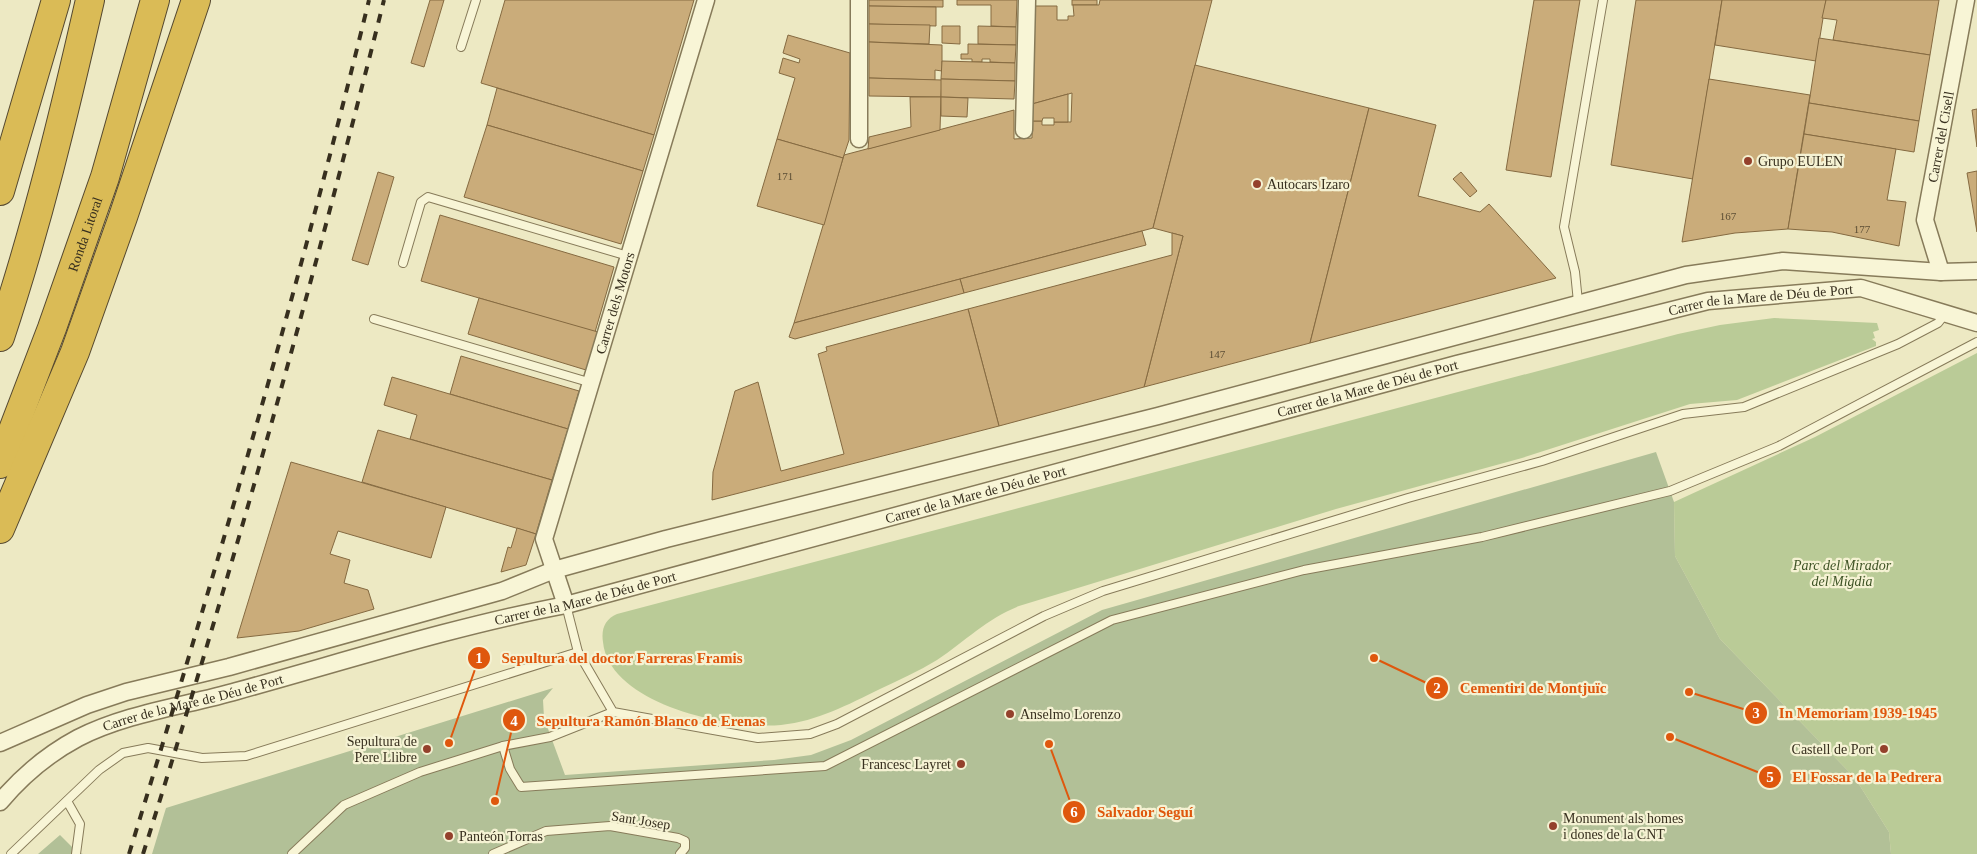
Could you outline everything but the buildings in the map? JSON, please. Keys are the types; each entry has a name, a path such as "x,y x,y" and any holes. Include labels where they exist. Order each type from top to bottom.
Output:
{"highway":[{"path":"43,41 52,0"},
{"path":"0,191 56,0"},
{"path":"0,337 42,200 90,0"},
{"name":"Ronda Litoral","path":"0,464 52,328 105,177 156,0"},
{"path":"0,529 75,352 124,217 192,7"}],"street":[{"name":"Carrer dels Motors","path":"566,605 544,539 706,0"},
{"path":"859,0 859,140"},
{"path":"1024,130 1027,0"},
{"name":"Carrer del Cisell","path":"1941,272 1925,220 1966,0"},
{"name":"Carrer de la Mare de Déu de Port","path":"0,744 86,705 502,591 554,570 666,539 1168,413 1686,274 1783,261 1941,272 1977,271"},
{"name":"Carrer de la Mare de Déu de Port","path":"0,802 26,774 56,751 97,729 510,616 566,605 1457,364 1708,301 1861,288 1977,323"}],"lane":[{"path":"461,47 476,0"},
{"path":"1578,302 1575,272 1564,227 1603,0"},
{"path":"403,263 421,202 428,197 628,256"},
{"path":"292,854 344,805 420,772 503,746 550,737 613,712 758,738 810,734 837,724 1044,616 1103,592 1408,498 1542,461 1683,414 1744,407 1898,344 1938,323 1945,314"},
{"path":"374,319 585,380 591,380"},
{"path":"503,746 510,768 521,787 825,766 1112,620 1304,570 1482,537 1670,491 1779,446 1977,342"},
{"path":"566,605 578,652 613,712"},
{"path":"11,854 105,765 123,752 148,748 202,758 246,756 578,652"},
{"path":"67,801 80,824 76,854"},
{"name":"Sant Josep","path":"493,854 546,831 610,826 678,838 684,841 685,848 680,854"}],"green space":[{"path":"1774,318 1877,323 1879,330 1873,332 1875,338 1872,339 1876,342 1876,346 1737,400 1690,404 1522,458 1336,509 1019,606 987,623 937,660 923,668 844,706 807,720 781,725 732,723 675,709 648,697 626,682 610,664 603,642 605,625 609,619 617,614 1678,334 1720,325"},
{"name":"Parc del Mirador del Migdia","path":"1977,353 1977,854 1891,854 1889,832 1855,778 1720,639 1675,556 1674,502 1815,437"},
{"path":"1656,452 1674,502 1675,556 1720,639 1855,778 1889,832 1891,854 152,854 166,808 553,688 543,700 544,718 565,775 774,760 811,755 851,740 1102,610"},
{"path":"60,835 77,852 83,854 38,854"}],"railway":[{"path":"129,854 255,429 314,215 369,0"},
{"path":"143,854 208,642 270,429 357,108 384,0"}],"place":[{"name":"Grupo EULEN","path":"1748,161"},
{"name":"Autocars Izaro","path":"1257,184"},
{"name":"Cementiri de Montjuïc","path":"1374,658"},
{"name":"In Memoriam 1939-1945","path":"1689,692"},
{"name":"Anselmo Lorenzo","path":"1010,714"},
{"name":"El Fossar de la Pedrera","path":"1670,737"},
{"name":"Sepultura del doctor Farreras Framis","path":"449,743"},
{"name":"Salvador Seguí","path":"1049,744"},
{"name":"Sepultura de Pere Llibre","path":"427,749"},
{"name":"Castell de Port","path":"1884,749"},
{"name":"Francesc Layret","path":"961,764"},
{"name":"Sepultura Ramón Blanco de Erenas","path":"495,801"},
{"name":"Monument als homes i dones de la CNT","path":"1553,826"},
{"name":"Panteón Torras","path":"449,836"}]}
